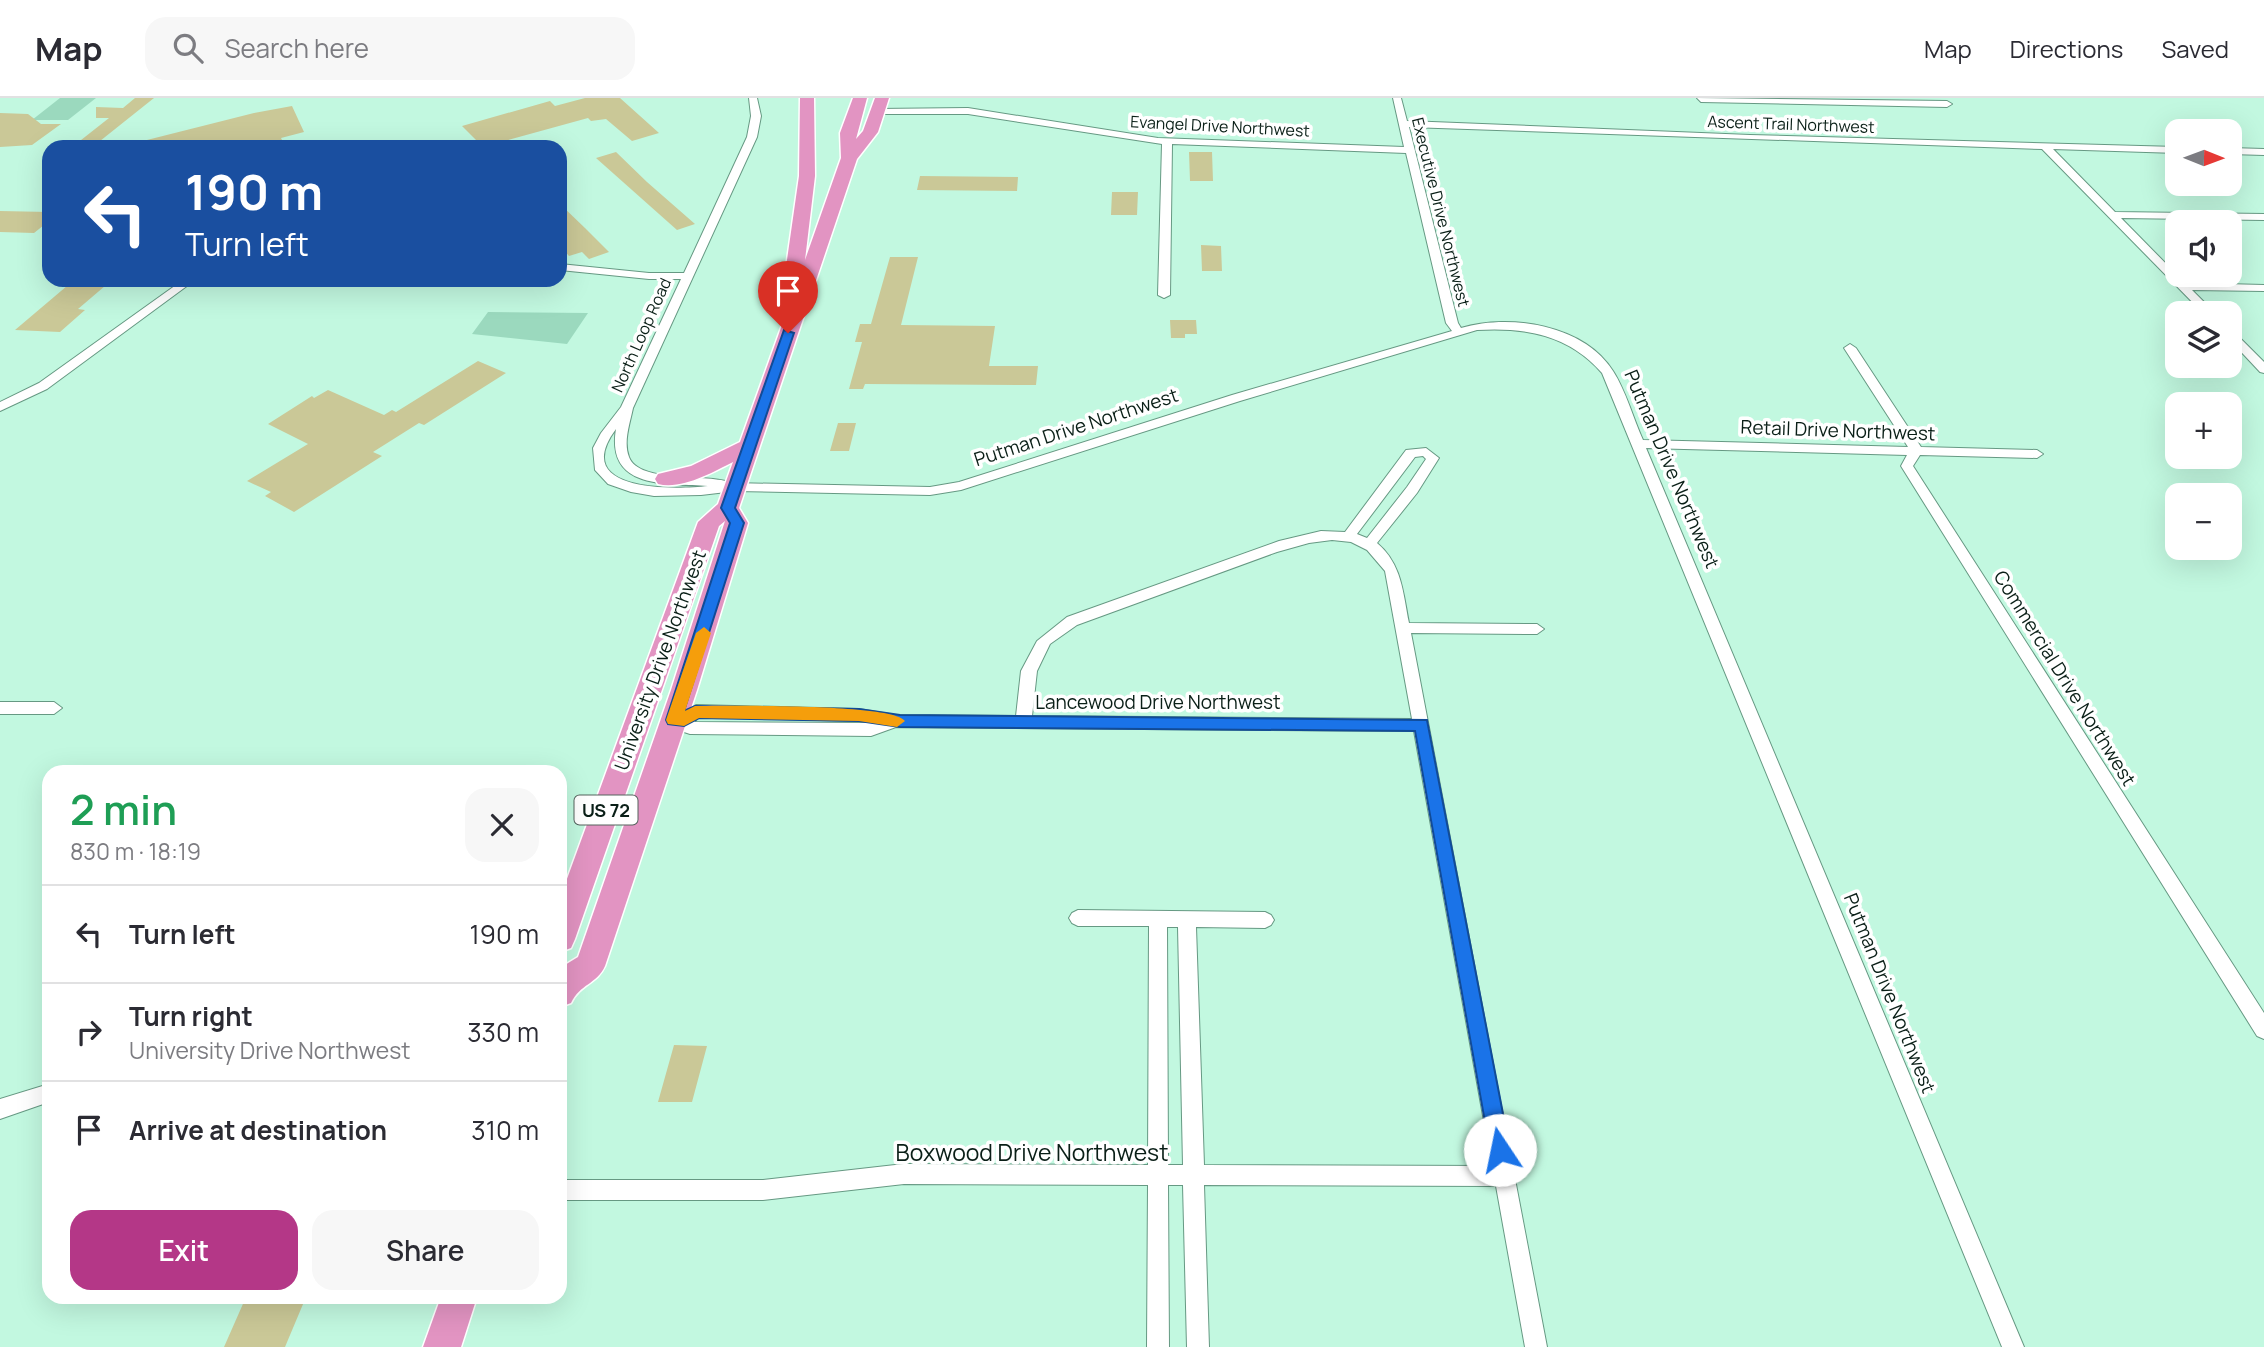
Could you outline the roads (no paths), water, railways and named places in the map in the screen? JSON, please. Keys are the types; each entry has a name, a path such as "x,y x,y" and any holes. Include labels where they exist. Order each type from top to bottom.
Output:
{"highway":[{"path":"779,360 806,188 807,98"},
{"name":"University Drive Northwest","path":"849,158 848,133 860,98"},
{"name":"University Drive Northwest","path":"567,920 709,522 732,498 849,158 870,132 878,102"},
{"path":"666,479 698,471 749,446"},
{"name":"University Drive Northwest","path":"567,979 590,966 659,764 679,720 737,523 732,498"},
{"path":"653,682 665,692 661,717 679,720"},
{"path":"638,724 646,725 652,731 647,748 659,764"},
{"path":"442,1347 457,1304"}],"street":[{"name":"North Loop Road","path":"732,498 706,492 637,490 615,482 601,470 598,454 604,438 627,408 752,136 756,116 754,98"},
{"name":"Executive Drive Northwest","path":"1397,98 1452,323 1458,331"},
{"path":"1701,99 1947,104"},
{"name":"Evangel Drive Northwest","path":"878,102 905,110 968,111 1167,141 1409,150"},
{"name":"Ascent Trail Northwest","path":"1405,130 1476,127 2046,148 2165,150"},
{"path":"1164,295 1167,141"},
{"path":"2046,148 2165,269"},
{"path":"2242,151 2264,152"},
{"path":"2111,215 2262,220"},
{"path":"567,268 649,276 687,276"},
{"path":"0,407 43,386 180,287"},
{"path":"2183,287 2197,301"},
{"path":"2223,287 2264,288"},
{"name":"Putman Drive Northwest","path":"732,498 930,491 961,486 1236,398 1458,331 1494,325 1512,326 1551,333 1580,346 1592,354 1608,372 2013,1347"},
{"path":"2242,346 2264,369"},
{"path":"1850,348 1916,450"},
{"name":"North Loop Road","path":"627,408 621,442 622,460 632,471 647,477 712,480 732,498"},
{"name":"Retail Drive Northwest","path":"1639,444 2037,454"},
{"name":"Commercial Drive Northwest","path":"1916,450 1907,466 2264,1030"},
{"path":"1348,537 1411,453 1426,452 1433,458 1412,490 1369,544"},
{"path":"1023,723 1029,671 1044,641 1072,621 1272,548 1322,535 1348,537 1369,544 1384,554 1392,571 1422,725 1536,1347"},
{"path":"1402,628 1537,629"},
{"path":"0,708 54,708"},
{"name":"Lancewood Drive Northwest","path":"679,720 690,728 871,730 895,721 1422,725"},
{"path":"1078,918 1265,919"},
{"path":"1157,1347 1158,919"},
{"path":"1186,920 1198,1347"},
{"path":"0,1109 42,1095"},
{"name":"Boxwood Drive Northwest","path":"567,1190 763,1190 904,1174 1505,1177"}]}
